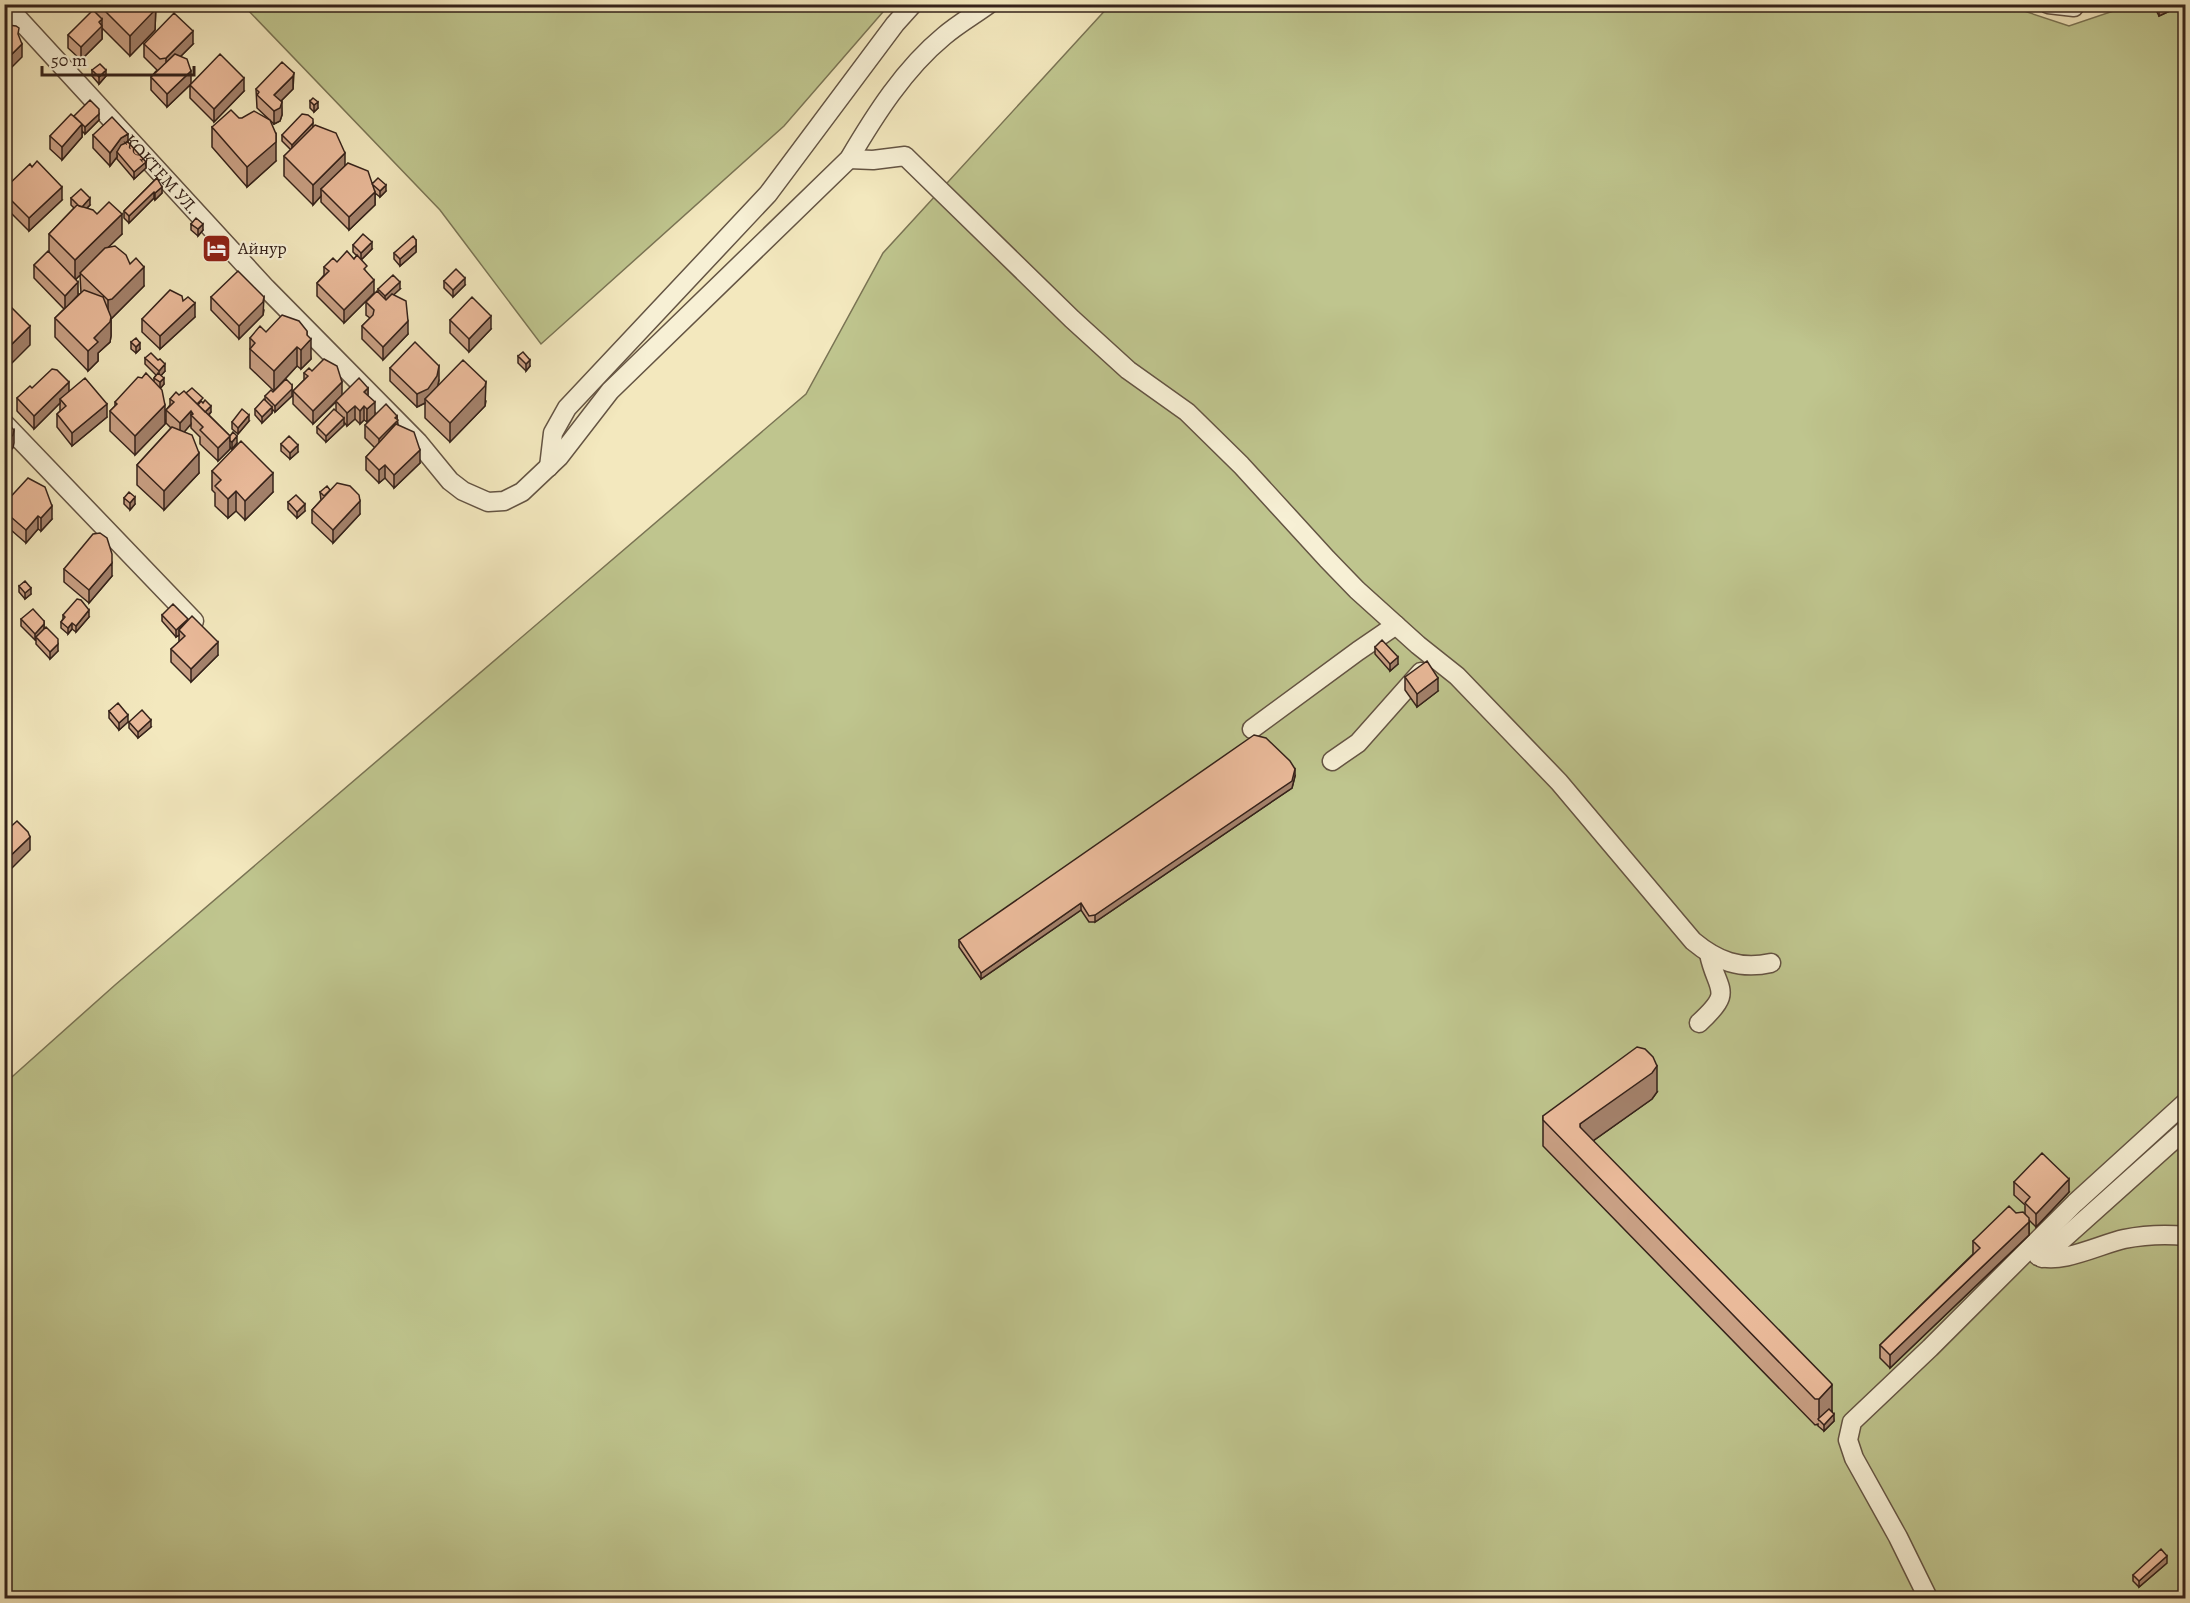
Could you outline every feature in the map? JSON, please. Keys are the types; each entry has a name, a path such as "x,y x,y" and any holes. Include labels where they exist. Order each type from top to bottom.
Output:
{"street":[{"name":"КОКТЕМ УЛ.","path":"5,4 266,288 418,442 443,473 463,491 488,501 504,501 522,492 549,467"},
{"path":"549,467 553,433 567,408 768,194 882,40 913,4"},
{"path":"549,467 581,432 610,391 849,159 876,114 918,60 944,35 990,4"},
{"path":"2048,4 2074,7"},
{"path":"849,159 873,160 905,156 1072,320 1128,370 1187,412 1241,465 1327,559 1396,625 1457,676 1559,782 1675,921 1709,954 1729,962 1754,967 1771,963"},
{"path":"4,423 194,621"},
{"path":"1252,729 1396,625"},
{"path":"1332,761 1358,743 1374,727 1417,675 1439,661"},
{"path":"1699,1023 1720,999 1721,985 1712,967 1709,954"},
{"path":"2035,1255 2075,1203 2186,1102"},
{"path":"1928,1599 1898,1537 1854,1458 1848,1440 1852,1422 2035,1255 2186,1129"},
{"path":"2035,1255 2064,1257 2125,1239 2166,1234 2186,1236"}],"green space":[{"path":"2003,4 2069,26 2131,5 2185,5 2186,1583 2170,1598 5,1598 4,1084 115,985 806,394 883,253 1110,5"},
{"path":"243,5 889,5 784,126 541,344 440,210"}],"building":[{"path":"98,4 156,4 155,10 130,36"},
{"path":"2157,4 2169,4 2159,9"},
{"path":"93,10 102,19 99,22 102,26 81,47 68,35"},
{"path":"174,13 193,31 166,58 160,59 144,44"},
{"path":"8,25 19,28 18,34 22,44 4,62 4,28"},
{"path":"175,54 187,59 191,71 167,94 151,77"},
{"path":"220,54 244,78 214,109 190,85"},
{"path":"282,62 294,73 274,95 282,102 280,108 274,111 257,95 259,92 256,89"},
{"path":"100,64 106,70 99,77 92,70"},
{"path":"313,98 318,102 314,105 310,101"},
{"path":"90,100 99,109 99,114 85,127 74,116"},
{"path":"231,110 239,118 254,111 270,120 276,134 276,142 247,167 212,127"},
{"path":"71,114 82,124 62,147 50,136"},
{"path":"302,114 313,119 313,123 292,145 282,135"},
{"path":"112,117 128,134 121,138 110,153 93,135"},
{"path":"315,125 336,133 345,153 313,185 284,156"},
{"path":"128,142 146,162 134,172 117,152 121,145"},
{"path":"37,161 62,187 29,218 4,193 4,189 30,164 32,167"},
{"path":"348,163 368,171 375,192 349,217 321,189"},
{"path":"157,178 162,187 129,216 124,211"},
{"path":"378,178 386,185 380,191 372,184"},
{"path":"81,189 90,198 82,207 71,198"},
{"path":"109,202 122,214 75,260 49,234 77,205 93,210 97,214"},
{"path":"196,218 203,224 198,229 191,224"},
{"path":"363,234 372,242 361,253 353,245"},
{"path":"413,236 416,245 400,259 394,253"},
{"path":"115,246 126,255 130,264 136,258 144,267 112,299 108,300 80,273 105,248"},
{"path":"48,251 78,282 65,296 34,265"},
{"path":"347,251 354,259 357,255 367,266 364,269 374,280 344,310 317,283 329,271 324,267 333,258 337,262"},
{"path":"456,269 465,278 453,290 444,281"},
{"path":"238,271 264,297 263,302 239,326 211,297"},
{"path":"393,275 400,282 385,296 378,289"},
{"path":"84,290 103,297 111,317 110,322 94,338 98,342 88,351 55,318"},
{"path":"170,290 182,296 183,301 188,297 195,303 160,336 142,319"},
{"path":"377,291 386,300 392,294 406,301 408,321 383,347 362,326 373,315 374,310 366,302"},
{"path":"472,297 491,316 469,339 450,320"},
{"path":"4,300 30,326 4,352"},
{"path":"282,315 299,321 311,339 301,350 297,347 274,371 250,349 255,343 250,338 260,326 266,332"},
{"path":"136,338 140,343 136,347 131,342"},
{"path":"415,342 439,366 437,376 428,389 417,394 390,368"},
{"path":"523,352 530,360 526,364 518,356"},
{"path":"151,353 165,364 159,371 145,358"},
{"path":"324,359 337,366 342,382 313,411 293,391 308,376 304,373 309,368 312,371"},
{"path":"463,360 486,382 485,386 450,423 425,399"},
{"path":"52,369 57,370 69,382 34,416 17,398 30,386 32,388"},
{"path":"146,373 162,390 165,405 135,436 110,411 117,404 115,402 138,377 142,378"},
{"path":"158,373 164,378 160,382 154,378"},
{"path":"85,378 107,404 72,433 57,414 66,406 60,399"},
{"path":"359,378 368,388 364,392 375,402 367,409 364,406 360,411 355,406 347,413 336,401"},
{"path":"286,379 292,385 292,389 275,406 265,396 271,390 273,392"},
{"path":"192,388 203,398 197,404 186,393"},
{"path":"184,391 230,436 218,448 200,430 203,427 191,415 193,414 191,411 180,423 166,410 174,402 170,399 176,392 179,395"},
{"path":"264,399 272,407 262,417 255,409"},
{"path":"205,400 211,406 205,412 198,405"},
{"path":"386,404 398,420 379,439 365,425"},
{"path":"242,409 249,415 238,428 232,422"},
{"path":"334,409 344,418 326,436 317,427"},
{"path":"4,420 14,430 13,435 4,444"},
{"path":"396,424 414,432 420,450 394,475 385,465 379,470 366,457"},
{"path":"172,427 192,435 199,453 164,491 137,465"},
{"path":"233,432 237,436 232,442 230,436"},
{"path":"289,436 298,445 290,453 281,444"},
{"path":"241,441 273,473 245,501 236,491 228,499 215,486 221,480 212,471"},
{"path":"28,478 45,487 52,506 41,518 38,516 26,530 4,511 4,504"},
{"path":"337,483 350,486 359,495 360,501 333,530 312,510"},
{"path":"327,486 330,490 324,496 320,492"},
{"path":"129,492 135,497 130,503 124,498"},
{"path":"296,495 305,504 297,512 288,502"},
{"path":"100,533 107,538 112,563 89,590 64,569 93,534"},
{"path":"25,581 31,588 25,593 19,586"},
{"path":"77,599 81,600 89,610 76,626 72,623 68,628 61,622 65,617 63,615"},
{"path":"173,604 188,619 176,630 162,615"},
{"path":"33,609 44,621 35,634 21,619"},
{"path":"192,616 218,642 191,669 171,649 185,636 179,630"},
{"path":"46,627 58,639 58,644 50,652 36,637"},
{"path":"1382,640 1398,657 1390,664 1375,647"},
{"path":"1427,661 1438,678 1417,694 1405,677"},
{"path":"118,703 128,715 119,723 109,711"},
{"path":"142,710 151,720 138,732 129,722"},
{"path":"1254,735 1266,738 1290,761 1295,769 1292,781 1095,915 1089,916 1081,903 981,973 959,940"},
{"path":"17,821 30,837 4,862 4,833"},
{"path":"1637,1047 1645,1049 1653,1057 1657,1066 1652,1073 1580,1124 1580,1127 1831,1383 1832,1385 1819,1399 1815,1399 1543,1120 1543,1116"},
{"path":"2042,1153 2069,1179 2036,1214 2025,1203 2030,1197 2014,1182"},
{"path":"2009,1206 2016,1213 2023,1212 2029,1218 2029,1222 1890,1355 1880,1345 1980,1248 1973,1241"},
{"path":"1829,1409 1834,1414 1824,1425 1818,1419"},
{"path":"2161,1549 2167,1556 2139,1581 2133,1575"}],"place":[{"name":"Айнур","path":"217,248"}]}
